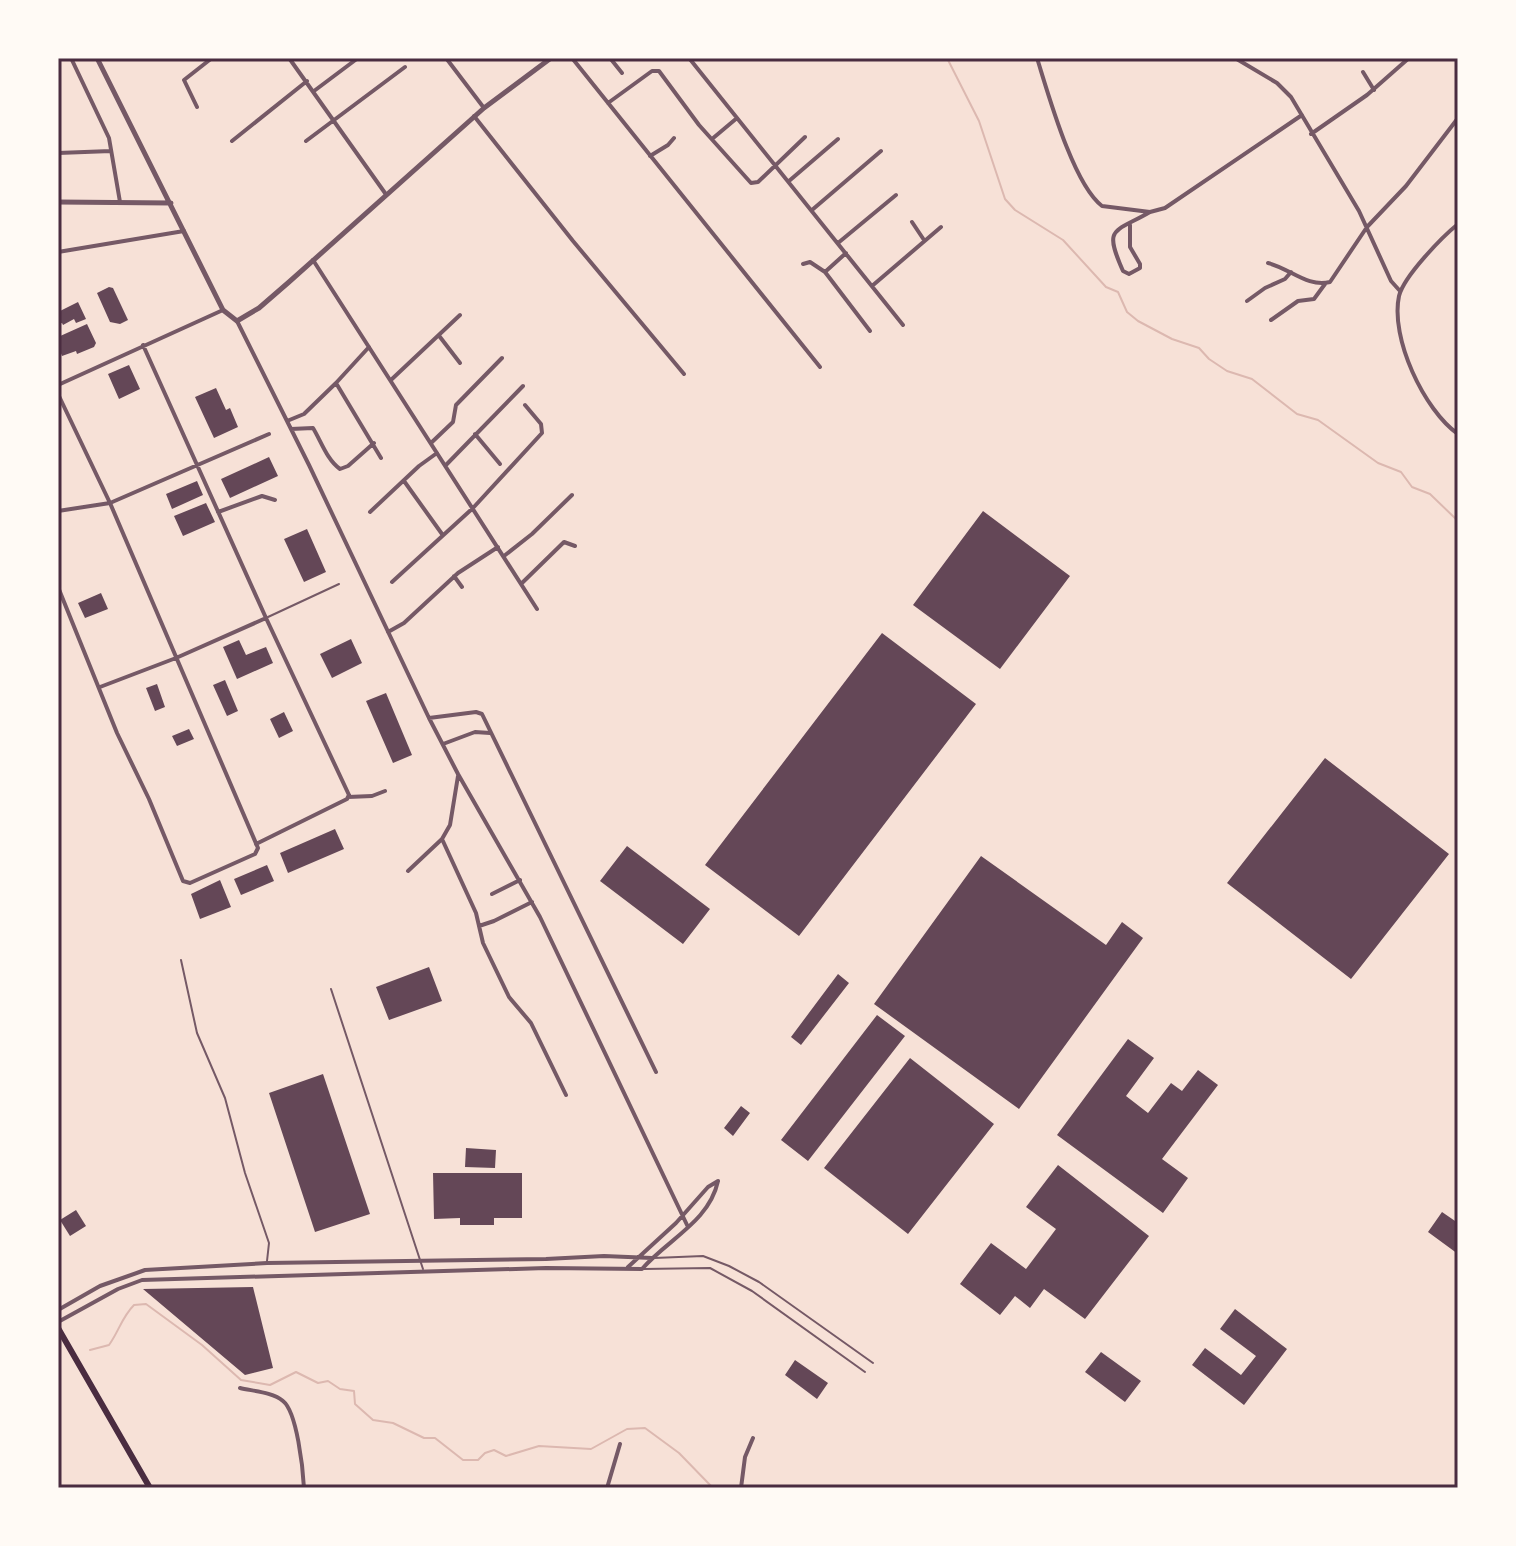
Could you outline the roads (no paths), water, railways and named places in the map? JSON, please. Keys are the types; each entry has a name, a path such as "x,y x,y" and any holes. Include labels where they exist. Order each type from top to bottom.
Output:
{"highway":[{"path":"58,1328 150,1488"}],"street":[{"path":"71,58 109,138 120,202"},
{"path":"97,58 223,310 237,321 429,718 532,902 688,1227"},
{"path":"197,107 184,80 212,58"},
{"path":"314,91 358,58"},
{"path":"446,58 484,108"},
{"path":"237,321 259,308 474,116 551,58"},
{"path":"572,58 820,367"},
{"path":"610,58 622,73"},
{"path":"689,58 903,325"},
{"path":"933,58 940,58"},
{"path":"1037,58 1058,122 1080,174 1096,201 1102,206 1150,212"},
{"path":"1235,58 1277,83 1291,97 1367,227 1391,281 1400,291"},
{"path":"1311,134 1374,90 1409,58"},
{"path":"293,59 385,193"},
{"path":"306,141 405,67"},
{"path":"608,103 655,70 751,183 758,182 805,137"},
{"path":"1363,72 1374,90"},
{"path":"232,141 307,81"},
{"path":"1130,225 1130,247 1140,268 1129,274 1123,271 1113,248 1112,239 1119,227 1130,225 1150,212 1175,202 1302,115"},
{"path":"474,116 684,374"},
{"path":"712,139 737,118"},
{"path":"1271,320 1298,301 1314,299 1337,273 1367,227 1406,186 1458,118"},
{"path":"650,156 674,138"},
{"path":"789,181 838,139"},
{"path":"58,153 111,151"},
{"path":"812,210 881,151"},
{"path":"838,243 896,195"},
{"path":"58,202 171,203"},
{"path":"912,222 924,240"},
{"path":"1458,224 1437,241 1400,291 1397,326 1418,382 1445,426 1458,434"},
{"path":"872,286 941,227"},
{"path":"58,252 184,231"},
{"path":"825,272 846,253"},
{"path":"313,260 537,609"},
{"path":"803,264 810,262 825,272 870,331"},
{"path":"1268,263 1308,282 1325,284"},
{"path":"1247,301 1285,279 1291,272"},
{"path":"58,385 223,310"},
{"path":"392,380 460,315"},
{"path":"440,337 460,363"},
{"path":"143,345 348,797"},
{"path":"287,421 304,414 369,347"},
{"path":"431,443 453,422 456,405 502,358"},
{"path":"336,383 381,458"},
{"path":"446,465 523,386"},
{"path":"58,394 110,503 258,848 255,854 186,883 117,733 58,587"},
{"path":"392,582 473,508 542,433 541,424 525,405"},
{"path":"291,429 313,428 325,446 331,463 340,469 348,466 374,443"},
{"path":"58,511 110,503 269,434"},
{"path":"475,434 500,464"},
{"path":"370,512 437,453"},
{"path":"404,481 442,535"},
{"path":"504,556 572,495"},
{"path":"218,512 262,496 275,500"},
{"path":"522,583 564,542 575,546"},
{"path":"388,632 404,623 454,576 498,547"},
{"path":"454,576 462,587"},
{"path":"100,687 266,618"},
{"path":"429,718 476,712 482,714 656,1072"},
{"path":"443,744 478,732 492,733"},
{"path":"408,871 442,839 450,825 458,774"},
{"path":"256,844 348,797 372,796 385,791"},
{"path":"442,839 470,900 483,943 509,997 531,1023 566,1095"},
{"path":"492,894 520,880"},
{"path":"479,926 532,902"},
{"path":"58,1322 118,1289 142,1280 546,1268 642,1269 698,1220 715,1196 718,1181 708,1187 628,1268"},
{"path":"58,1310 100,1286 132,1273 267,1263 604,1256 652,1258"},
{"path":"476,1272 477,1260"},
{"path":"267,1263 269,1277"},
{"path":"218,1267 220,1278"},
{"path":"240,1388 286,1402 295,1428 304,1488"},
{"path":"741,1488 745,1457 753,1438"},
{"path":"607,1488 620,1444"},
{"path":"548,1488 564,1488"}],"lane":[{"path":"266,618 339,584"},
{"path":"181,960 197,1033 225,1098 245,1173 269,1243 267,1263"},
{"path":"331,989 422,1261 423,1274"},
{"path":"652,1258 703,1256 729,1266 759,1282 873,1363"},
{"path":"642,1269 717,1270 752,1291 865,1372"}],"waterway":[{"path":"947,58 979,121 1005,199 1015,210 1063,240 1106,287 1118,292 1127,312 1172,339 1199,348 1227,371 1252,379 1297,414 1318,420 1378,463 1401,472 1412,487 1430,494 1458,521"},
{"path":"90,1350 109,1345 134,1305 146,1304 202,1345 241,1380 270,1385 296,1372 318,1383 328,1381 340,1389 354,1391 355,1404 373,1420 393,1423 424,1438 435,1438 463,1460 478,1460 494,1450 506,1456 539,1446 591,1449 627,1429 645,1428 679,1453 713,1488"}]}
